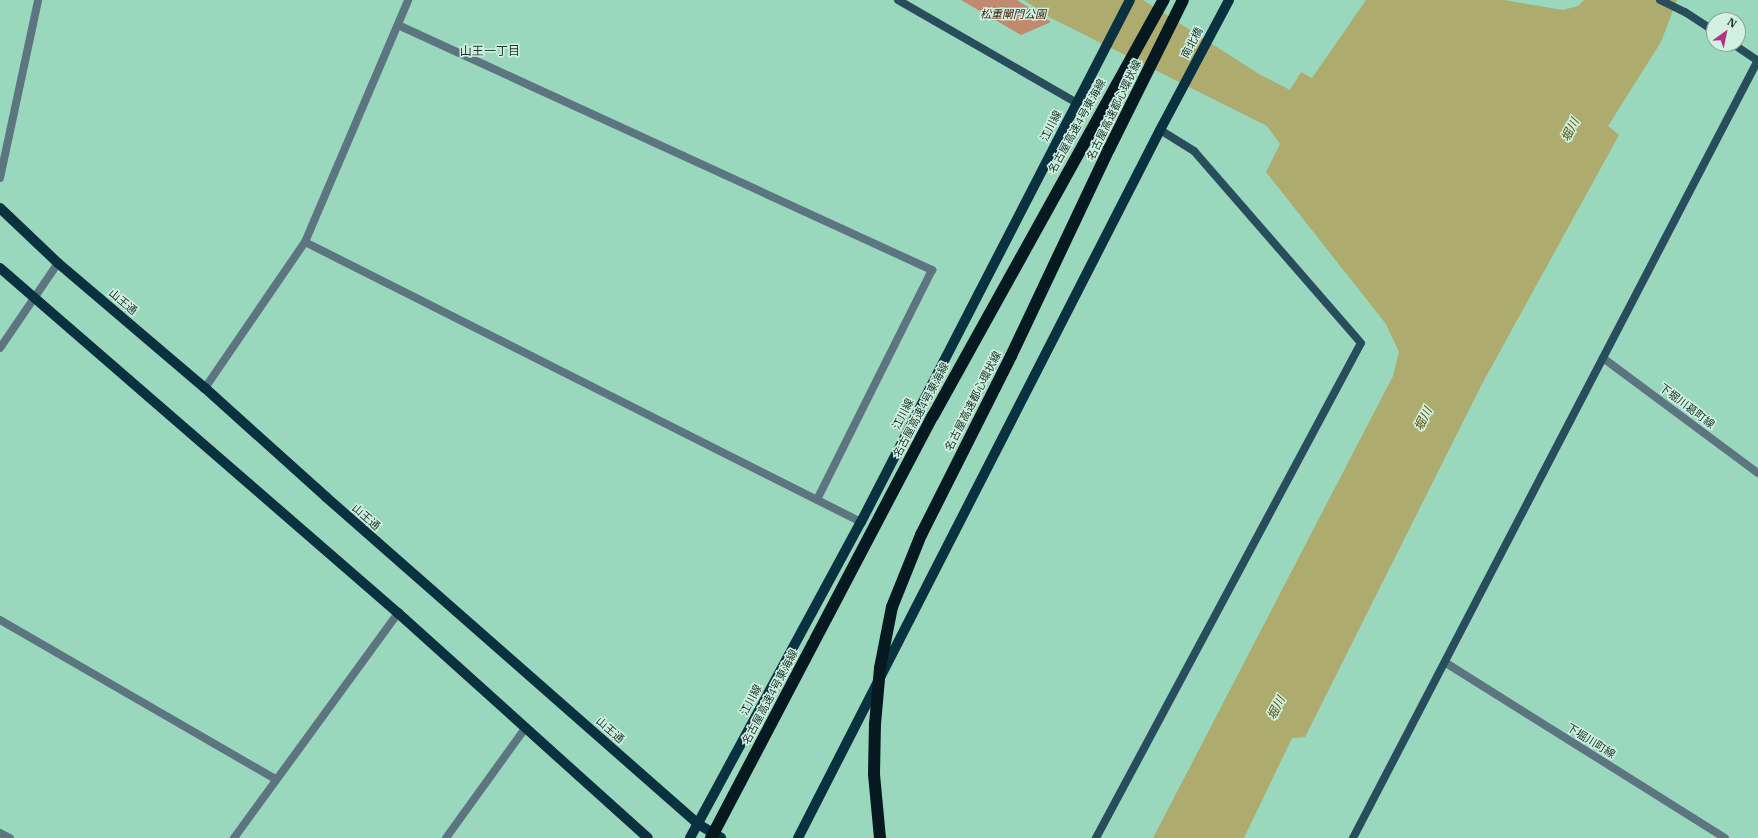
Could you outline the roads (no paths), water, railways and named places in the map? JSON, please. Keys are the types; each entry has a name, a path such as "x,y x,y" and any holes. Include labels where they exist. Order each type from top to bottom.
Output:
{"highway":[{"name":"名古屋高速4号東海線","path":"711,838 936,409 1164,0"},
{"name":"名古屋高速都心環状線","path":"880,838 874,774 877,699 885,636 904,574 941,493 1011,356 1109,149 1183,0"}],"main road":[{"name":"江川線","path":"690,838 861,522 1130,0"},
{"name":"南北橋","path":"1160,130 1229,0"},
{"path":"798,838 1160,130"},
{"name":"山王通","path":"0,208 58,263 205,388 326,497 698,824 721,838"},
{"path":"0,268 398,613 648,838"}],"street":[{"path":"0,178 38,0"},
{"path":"205,388 305,242 408,0"},
{"path":"898,0 1077,103"},
{"path":"1660,0 1685,12 1706,26"},
{"path":"398,24 932,270 817,500"},
{"path":"1353,838 1446,663 1758,60 1746,52"},
{"path":"1096,838 1361,343 1194,151 1160,130"},
{"path":"305,242 861,522"},
{"path":"0,348 58,263"},
{"name":"下堀川葛町線","path":"1603,358 1758,472"},
{"path":"234,838 275,779 398,613"},
{"path":"0,620 275,779"},
{"name":"下堀川町線","path":"1446,663 1725,838"},
{"path":"446,838 526,727"},
{"path":"0,833 10,838"}],"water":[{"name":"堀川","path":"1024,0 1143,0 1259,74 1290,90 1301,72 1312,78 1366,0 1504,0 1563,10 1578,6 1584,0 1677,0 1661,42 1608,126 1619,135 1482,384 1305,737 1292,738 1244,838 1153,838 1393,376 1399,352 1386,324 1266,172 1280,144 1267,126 1051,18"}],"district":[{"name":"山王一丁目","path":"490,51"}],"park label":[{"name":"松重閘門公園","path":"1013,14"}]}
